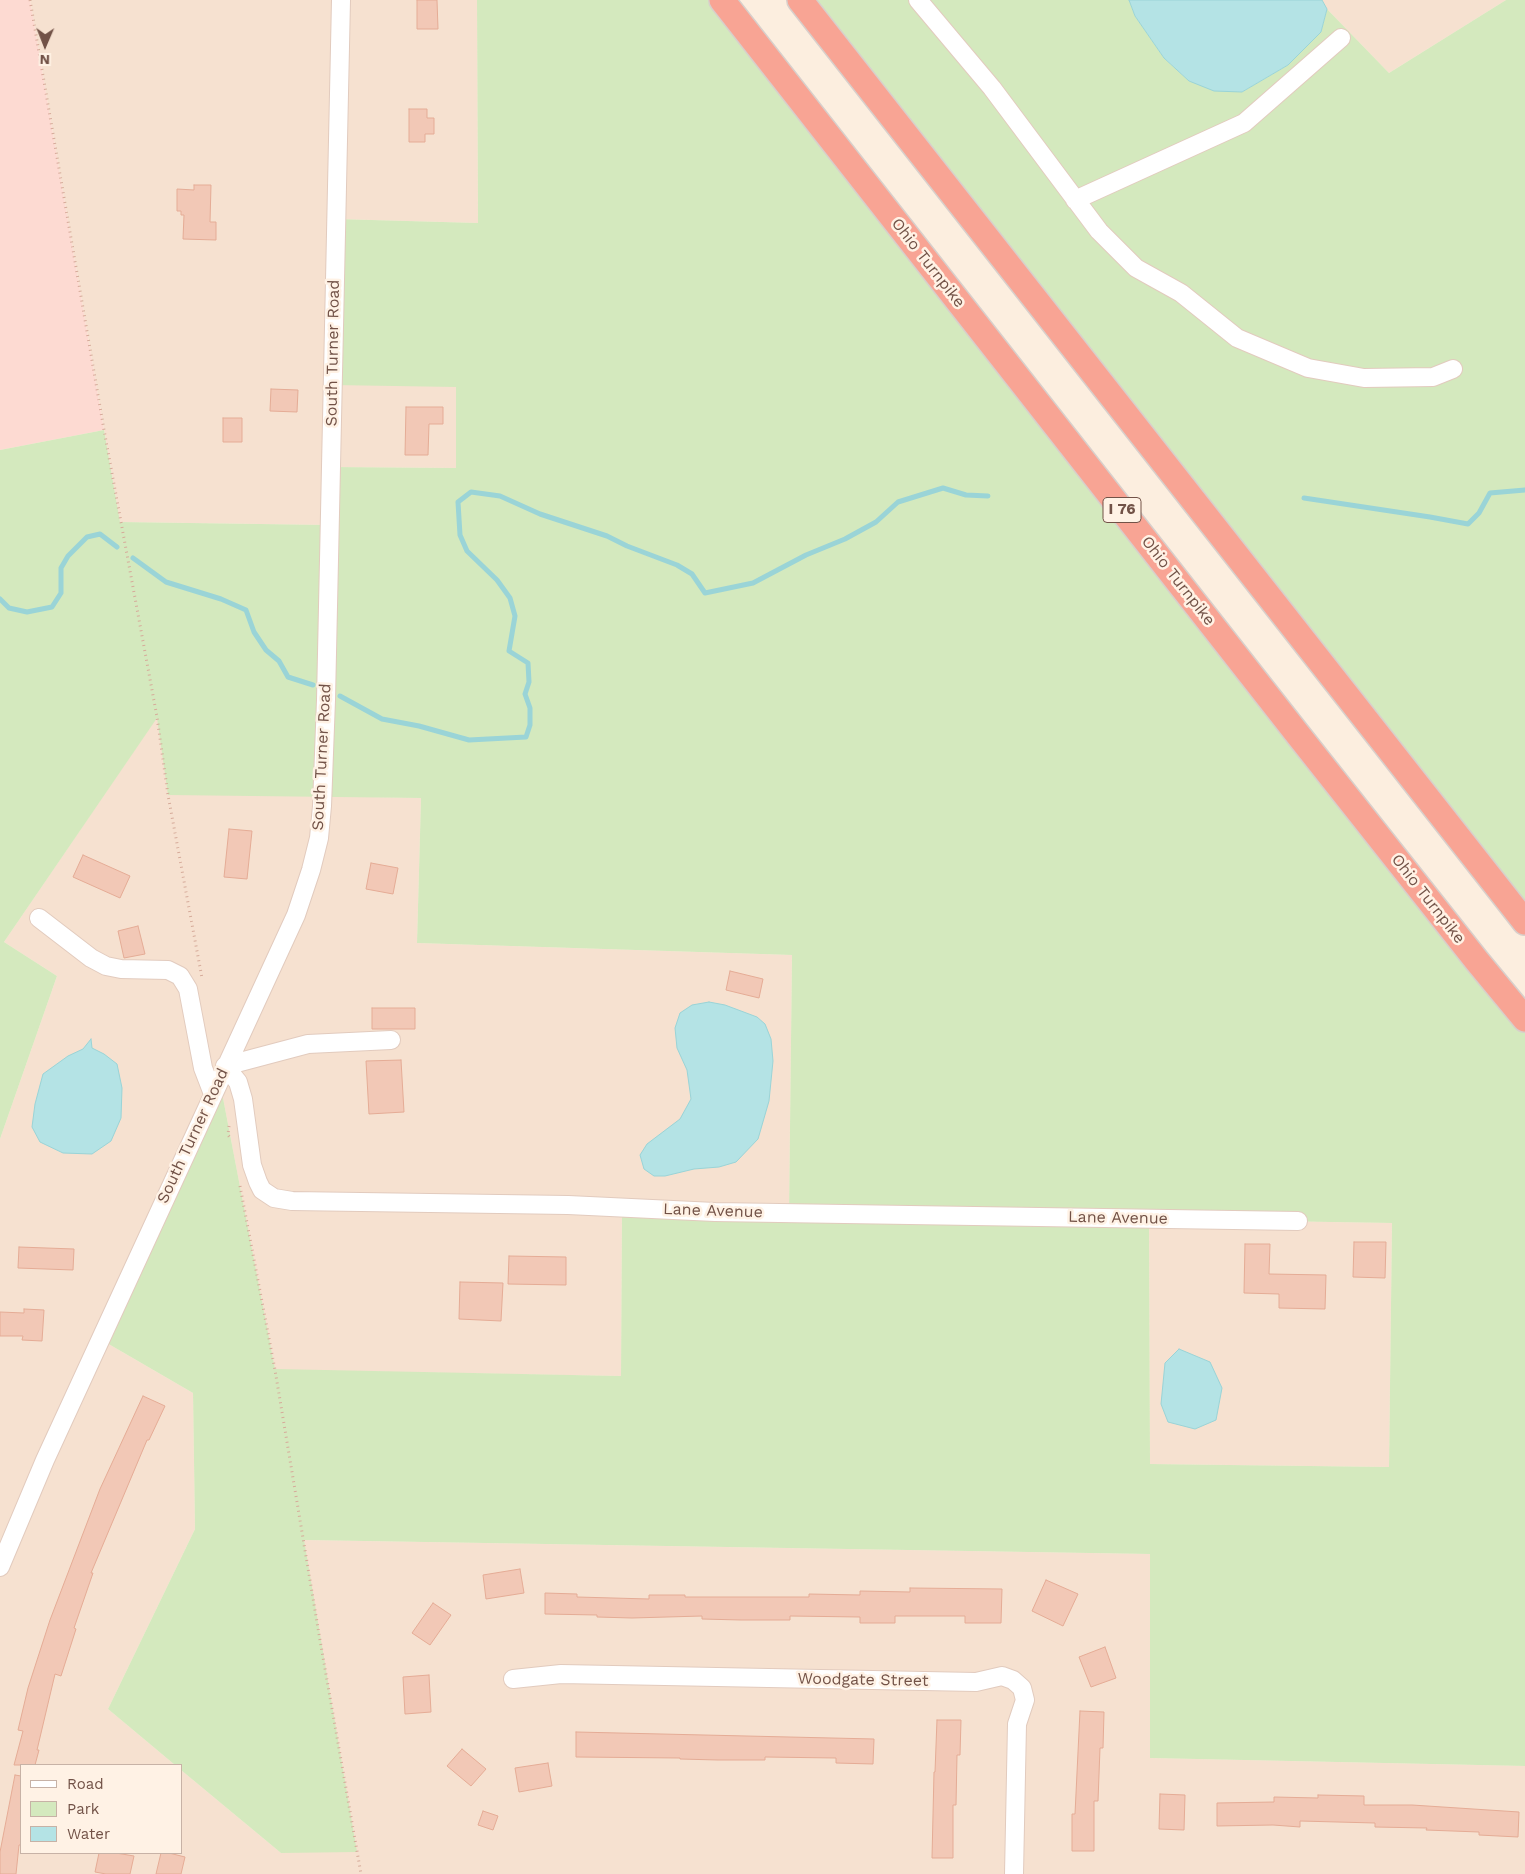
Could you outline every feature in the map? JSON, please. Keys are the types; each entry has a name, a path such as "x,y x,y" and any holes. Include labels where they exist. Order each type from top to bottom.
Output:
{"highway":[{"name":"Ohio Turnpike","path":"722,0 1299,736 1525,1019"},
{"path":"800,0 1525,922"}],"street":[{"name":"South Turner Road","path":"0,1568 44,1460 296,915 311,870 318,838 322,806 341,0"},
{"path":"918,0 992,88 1099,231 1136,268 1181,293 1237,338 1308,368 1364,378 1433,377 1453,369"},
{"path":"1075,200 1244,123 1342,38"},
{"path":"39,918 91,958 106,966 121,970 168,970 180,976 188,989 203,1068 213,1094"},
{"path":"226,1066 308,1044 391,1040"},
{"name":"Lane Avenue","path":"226,1066 238,1082 243,1099 252,1165 258,1182 262,1190 279,1200 568,1205 724,1212 1298,1221"},
{"name":"Woodgate Street","path":"512,1679 561,1674 976,1682 1002,1676 1013,1680 1022,1688 1025,1700 1017,1724 1014,1874"}],"path":[{"path":"30,0 132,592 157,717 168,795 203,984"},
{"path":"229,1129 233,1148"},
{"path":"238,1177 275,1370 361,1874"}],"shaded area":[{"path":"0,0 30,0 104,430 0,450"},
{"path":"30,0 477,0 478,223 336,219 456,387 456,468 331,467 329,525 120,522"},
{"path":"1322,0 1506,0 1389,73 1327,9"},
{"path":"157,717 323,796 421,798 417,943 792,955 789,1213 622,1208 621,1376 275,1370 223,1098 225,1068 100,1339 193,1393 195,1529 108,1709 174,1764 20,1764 20,1854 182,1854 182,1771 281,1853 320,1640 303,1540 1150,1554 1150,1758 1525,1766 1525,1874 0,1874 0,1139 57,976 4,942"},
{"path":"1149,1219 1392,1223 1389,1467 1150,1464"}],"green space":[{"path":"477,0 722,0 1525,1019 1525,1766 1150,1758 1150,1554 304,1540 357,1852 281,1853 182,1771 182,1764 174,1764 108,1709 195,1529 193,1393 100,1339 225,1066 223,1098 275,1369 621,1376 622,1208 789,1213 792,955 417,943 421,798 168,795 157,718 4,942 57,976 0,1139 0,450 104,430 120,522 329,525 331,467 456,468 456,387 332,385 336,219 478,223","holes":["1149,1219 1392,1223 1389,1467 1150,1464"]},
{"path":"800,0 1129,0 1135,16 1164,58 1189,81 1242,92 1288,65 1321,32 1327,9 1389,73 1506,0 1525,0 1525,922"}],"water":[{"path":"1129,0 1322,0 1327,9 1321,32 1288,65 1242,92 1214,91 1189,81 1164,58 1135,16"},
{"path":"709,1002 725,1005 757,1017 765,1024 771,1039 773,1061 769,1101 758,1139 736,1162 719,1167 694,1169 665,1176 654,1176 644,1169 640,1155 647,1144 680,1119 691,1099 687,1070 677,1048 675,1028 680,1013 692,1005"},
{"path":"91,1039 92,1048 117,1064 122,1088 121,1118 111,1141 92,1154 63,1153 40,1142 32,1127 35,1104 43,1074 68,1056 83,1049"},
{"path":"1179,1349 1210,1362 1222,1388 1216,1420 1195,1429 1168,1422 1161,1404 1165,1363"}],"building":[{"path":"417,0 437,0 438,29 417,29"},
{"path":"409,109 427,109 427,118 434,118 434,134 425,134 425,142 409,142"},
{"path":"194,185 211,185 210,222 216,222 216,240 183,239 184,215 181,215 181,211 177,211 177,189 194,190"},
{"path":"271,389 298,390 297,412 270,411"},
{"path":"406,407 443,407 443,424 429,424 428,455 405,455"},
{"path":"223,418 242,418 242,442 223,442"},
{"path":"229,829 252,831 247,879 224,877"},
{"path":"83,855 130,876 120,898 73,877"},
{"path":"371,863 398,868 393,894 366,889"},
{"path":"138,926 145,954 124,958 118,931"},
{"path":"730,971 763,979 759,998 726,990"},
{"path":"372,1008 415,1008 415,1029 372,1029"},
{"path":"401,1060 404,1112 369,1114 366,1061"},
{"path":"1354,1242 1386,1242 1385,1278 1353,1277"},
{"path":"1245,1244 1270,1244 1269,1274 1326,1275 1325,1309 1279,1308 1279,1294 1244,1293"},
{"path":"19,1247 74,1249 73,1270 18,1268"},
{"path":"509,1256 566,1257 566,1285 508,1284"},
{"path":"460,1282 503,1283 501,1321 459,1319"},
{"path":"24,1309 44,1310 42,1341 22,1340 23,1336 0,1336 0,1312 24,1313"},
{"path":"143,1396 165,1406 149,1440 147,1440 91,1573 93,1573 74,1628 76,1629 61,1676 55,1674 35,1764 14,1765 23,1731 18,1730 28,1688 50,1620 100,1489"},
{"path":"520,1569 524,1593 486,1599 483,1575"},
{"path":"1046,1580 1078,1594 1063,1626 1032,1611"},
{"path":"910,1588 1002,1589 1001,1623 965,1623 965,1616 895,1616 895,1623 860,1623 860,1617 790,1616 790,1620 741,1620 702,1619 702,1616 632,1618 545,1614 545,1593 577,1594 577,1597 649,1599 649,1595 685,1595 685,1597 809,1597 809,1594 860,1595 860,1591 910,1592"},
{"path":"433,1603 451,1615 430,1645 412,1633"},
{"path":"1105,1647 1116,1678 1091,1687 1079,1657"},
{"path":"429,1675 431,1712 405,1714 403,1677"},
{"path":"1080,1711 1104,1712 1103,1748 1100,1748 1098,1801 1094,1801 1094,1851 1072,1851 1072,1814 1075,1814"},
{"path":"937,1720 961,1720 960,1755 957,1755 956,1805 953,1805 953,1858 932,1858"},
{"path":"576,1732 874,1739 873,1764 836,1763 836,1758 765,1757 765,1760 718,1760 576,1757"},
{"path":"462,1749 486,1769 471,1786 447,1766"},
{"path":"548,1763 552,1786 519,1792 515,1768"},
{"path":"15,1775 20,1776 20,1845 16,1874 0,1874 0,1852"},
{"path":"1160,1794 1185,1795 1184,1830 1159,1829"},
{"path":"1318,1795 1364,1796 1364,1805 1412,1805 1519,1812 1518,1837 1479,1835 1479,1832 1426,1830 1427,1828 1375,1827 1375,1823 1300,1821 1300,1827 1273,1825 1217,1826 1217,1803 1274,1802 1274,1797 1318,1798"},
{"path":"483,1811 498,1816 493,1830 478,1825"},
{"path":"99,1854 134,1856 130,1874 95,1872"},
{"path":"161,1854 173,1854 185,1857 181,1874 156,1874"}],"waterway":[{"path":"340,696 382,719 419,726 469,740 526,737 530,725 530,708 525,694 529,682 528,663 509,651 515,616 510,598 497,580 467,551 460,535 458,502 471,492 500,496 540,514 607,536 627,546 677,565 692,574 705,593 753,583 806,555 845,539 876,522 898,502 943,488 966,495 988,496"},
{"path":"1304,498 1468,524 1479,513 1490,493 1525,490"},
{"path":"0,599 9,608 27,612 52,607 61,593 61,568 68,556 87,537 100,534 117,547"},
{"path":"133,558 166,582 221,599 246,610 254,632 266,650 279,661 288,677 313,685"}]}
